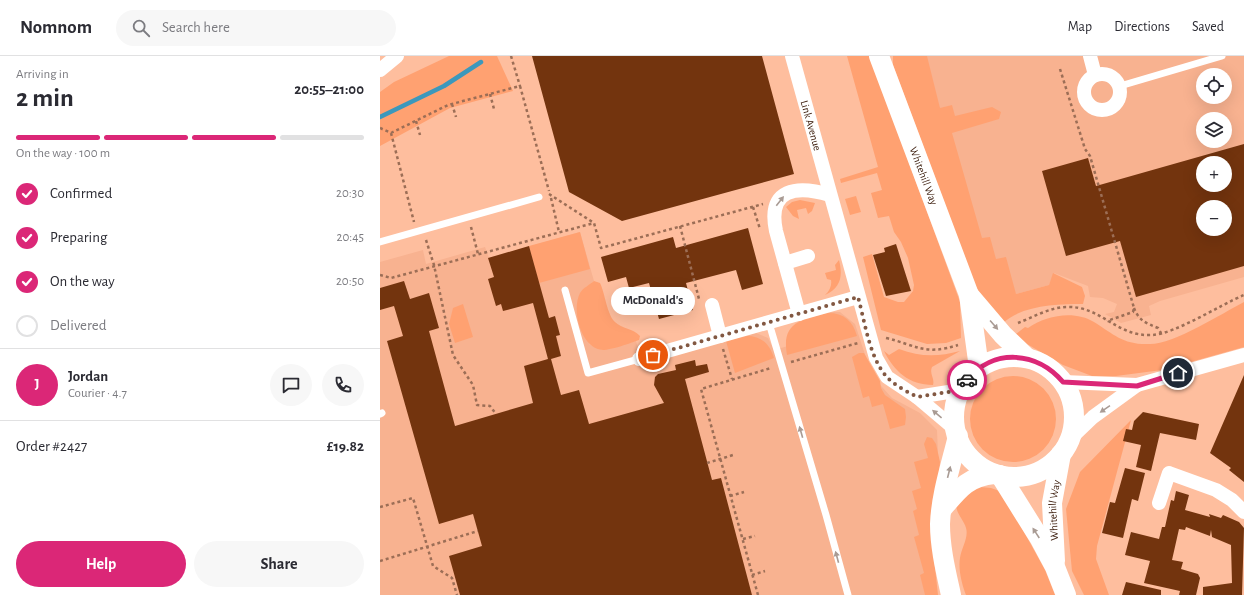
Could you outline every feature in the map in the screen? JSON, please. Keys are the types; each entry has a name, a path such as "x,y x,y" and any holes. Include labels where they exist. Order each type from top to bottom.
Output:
{"main road":[{"name":"Whitehill Way","path":"883,61 969,295 979,368"},
{"name":"Whitehill Way","path":"969,295 1003,335 1027,358"},
{"path":"942,509 965,483 977,477 997,474 1021,476 1036,473 1049,466 1066,446 1073,424 1074,409 1072,400 1063,382 1043,364 1027,358 1008,357 998,359 979,368 969,378 961,390 954,413 957,433 963,448 982,468 997,474"},
{"path":"951,595 941,539 942,509 957,433"},
{"name":"Whitehill Way","path":"1055,567 1052,503 1066,446"},
{"name":"Whitehill Way","path":"997,474 1040,539 1055,567 1066,595"}],"street":[{"path":"380,70 397,56"},
{"name":"Link Avenue","path":"792,56 876,358 887,377 896,385 917,397 957,433"},
{"path":"1090,56 1094,75"},
{"path":"1102,73 1110,75 1116,79 1120,86 1119,100 1113,106 1105,110 1096,108 1088,103 1084,93 1087,82 1094,75 1102,73"},
{"path":"799,314 774,223 774,210 779,200 793,191 805,189 830,195"},
{"path":"785,263 808,256"},
{"path":"639,359 858,297"},
{"path":"712,305 720,336"},
{"path":"1066,446 1093,417 1137,386 1244,355"},
{"path":"1063,382 1137,386"},
{"path":"917,397 961,390"},
{"path":"1159,503 1168,473 1216,490 1232,500 1244,512"}],"lane":[{"path":"1120,86 1222,56"},
{"path":"380,242 539,197"},
{"path":"565,290 588,373 639,359"},
{"path":"769,323 848,595"}],"path":[{"path":"511,56 550,194 559,232"},
{"path":"1060,69 1085,149 1092,162 1137,316 1142,321 1158,328 1161,333"},
{"path":"391,133 452,104 520,86"},
{"path":"490,94 494,109"},
{"path":"452,104 456,117"},
{"path":"416,121 420,135"},
{"path":"380,128 391,133"},
{"path":"391,133 416,231 427,241 434,265 453,355 473,385 477,405 490,406 496,414"},
{"path":"539,197 550,194 594,223 601,248 779,200"},
{"path":"753,207 762,236"},
{"path":"468,216 478,254"},
{"path":"380,276 391,278 434,265 594,223"},
{"path":"680,226 701,307 712,305"},
{"path":"1018,323 1050,310 1066,307 1090,311 1119,329 1135,334 1161,333 1244,295"},
{"path":"1107,321 1133,312 1134,308"},
{"path":"720,336 732,379"},
{"path":"870,339 883,337 926,350 943,350 960,344"},
{"path":"701,389 758,595"},
{"path":"707,463 733,455"},
{"path":"730,496 744,492"},
{"path":"380,507 413,498 433,566 452,578 457,595"},
{"path":"380,560 478,531"},
{"path":"742,539 755,536"},
{"path":"752,575 765,571"}],"shaded area":[{"path":"449,56 497,56 513,91 450,108 380,146 380,92 394,82"},
{"path":"847,56 870,56 960,302 961,338 946,343 927,344 881,330 863,257 872,254 884,297 898,302 904,302 913,291 914,285 908,258 901,242 894,232 889,216 878,218 871,193 882,190 877,173 841,183 840,179 878,167"},
{"path":"893,56 927,56 940,108 952,105 955,116 992,107 1001,112 999,119 952,133 982,238 990,237 996,259 1006,257 1016,294 1049,285 1053,273 1082,287 1085,296 1083,304 1062,304 1030,309 1020,312 1003,323 977,290 893,65"},
{"path":"923,56 1244,56 1244,277 1160,301 1149,306 1151,315 1121,323 1105,314 1114,312 1117,304 1103,298 1090,297 1088,286 1054,273 1049,285 1016,294 981,241 937,110"},
{"path":"856,196 861,212 850,215 845,199"},
{"path":"800,200 815,203 812,211 808,214 806,208 797,210 799,219 793,216 786,207 792,202"},
{"path":"580,232 594,281 586,287 589,344 603,350 636,341 642,361 756,333 768,338 774,350 788,346 795,324 802,319 829,312 840,312 855,324 872,376 892,398 920,413 937,430 938,454 927,516 936,595 380,595 380,262 423,250 426,264 485,247 489,258"},
{"path":"580,232 590,269 539,283 529,246"},
{"path":"839,260 841,271 840,281 834,289 825,295 831,286 831,280 827,279 825,273 836,270 835,265"},
{"path":"594,281 600,283 612,319 621,326 637,333 640,336 639,340 607,350 595,348 589,343 580,328 577,309 580,293"},
{"path":"1244,302 1244,347 1162,370 1116,376 1092,376 1063,365 1027,344 1016,334 1025,327 1028,328 1043,320 1052,317 1070,315 1086,318 1126,341 1141,344 1160,343 1184,334"},
{"path":"463,304 473,337 455,343 449,324 453,308"},
{"path":"828,313 839,314 847,319 853,326 857,336 787,355 786,344 790,329 795,324 809,318"},
{"path":"752,336 765,342 774,358 735,373 726,341"},
{"path":"899,349 922,355 937,355 960,351 932,367 931,372 933,385 910,380 903,376 892,365 884,351 889,355"},
{"path":"859,353 864,353 880,381 881,388 885,395 905,409 905,425 890,429 883,404 872,407 869,396 863,398 852,357"},
{"path":"1013,376 1029,380 1043,389 1052,403 1056,419 1052,435 1043,449 1029,458 1013,462 997,458 983,449 974,435 970,419 974,403 983,389 997,380"},
{"path":"1131,420 1097,546 1096,559 1109,595 1084,595 1072,571 1066,509 1080,472"},
{"path":"927,437 932,438 936,444 940,462 933,549 938,595 925,595 920,575 924,573 914,537 919,535 913,511 917,509 912,491 921,488 914,462 928,458 924,444"},
{"path":"980,487 991,488 1002,492 1045,570 1055,595 966,595 961,577 960,562 967,532 956,507 958,499 962,495"}],"building":[{"path":"532,56 762,56 794,174 622,221 569,192"},
{"path":"1244,144 1244,266 1136,297 1120,241 1066,256 1042,171 1088,158 1096,186 1196,158 1196,192 1232,192 1232,156 1202,156"},
{"path":"748,228 763,284 742,290 736,270 686,283 693,310 659,319 649,283 629,288 626,277 608,282 601,257 673,237 676,248"},
{"path":"896,244 911,291 886,296 873,255 885,252 884,248"},
{"path":"529,246 549,318 555,316 560,335 556,336 561,356 551,359 561,395 579,390 589,424 664,403 654,385 655,377 658,374 676,370 675,365 695,360 696,366 707,364 709,372 685,379 712,480 721,478 752,595 460,595 449,556 482,546 473,514 439,524 387,341 403,336 394,306 380,310 380,288 404,281 410,299 429,293 439,328 429,331 455,426 533,403 524,366 548,359 533,303 503,311 501,304 496,306 488,279 494,277 488,258"},
{"path":"1244,375 1244,482 1229,470 1231,468 1210,453"},
{"path":"1143,412 1199,424 1196,440 1160,433 1151,471 1136,467 1141,445 1123,441 1126,429 1132,430 1134,421"},
{"path":"1125,468 1145,473 1138,501 1132,499 1123,538 1102,533 1110,502 1115,503"},
{"path":"1176,491 1189,495 1185,510 1210,517 1209,514 1221,518 1223,515 1239,522 1244,528 1242,595 1203,595 1203,587 1232,583 1231,545 1212,537 1211,530 1210,536 1186,527 1185,530 1179,529 1172,560 1183,562 1181,569 1198,574 1200,578 1196,595 1179,595 1180,591 1144,583 1150,561 1125,555 1131,532 1159,539 1162,527 1165,527 1171,500 1174,501"},
{"path":"1126,582 1161,590 1161,595 1122,595"}],"waterway":[{"path":"380,117 444,86 481,62"}],"way so far":[{"path":"653,355 858,297 876,358 881,369 896,385 917,397 961,390 967,380"}],"place":[{"name":"McDonald's","path":"653,355"}],"route":[{"path":"967,380 979,368 998,359 1008,357 1027,358 1043,364 1063,382 1137,386 1178,373"}]}
